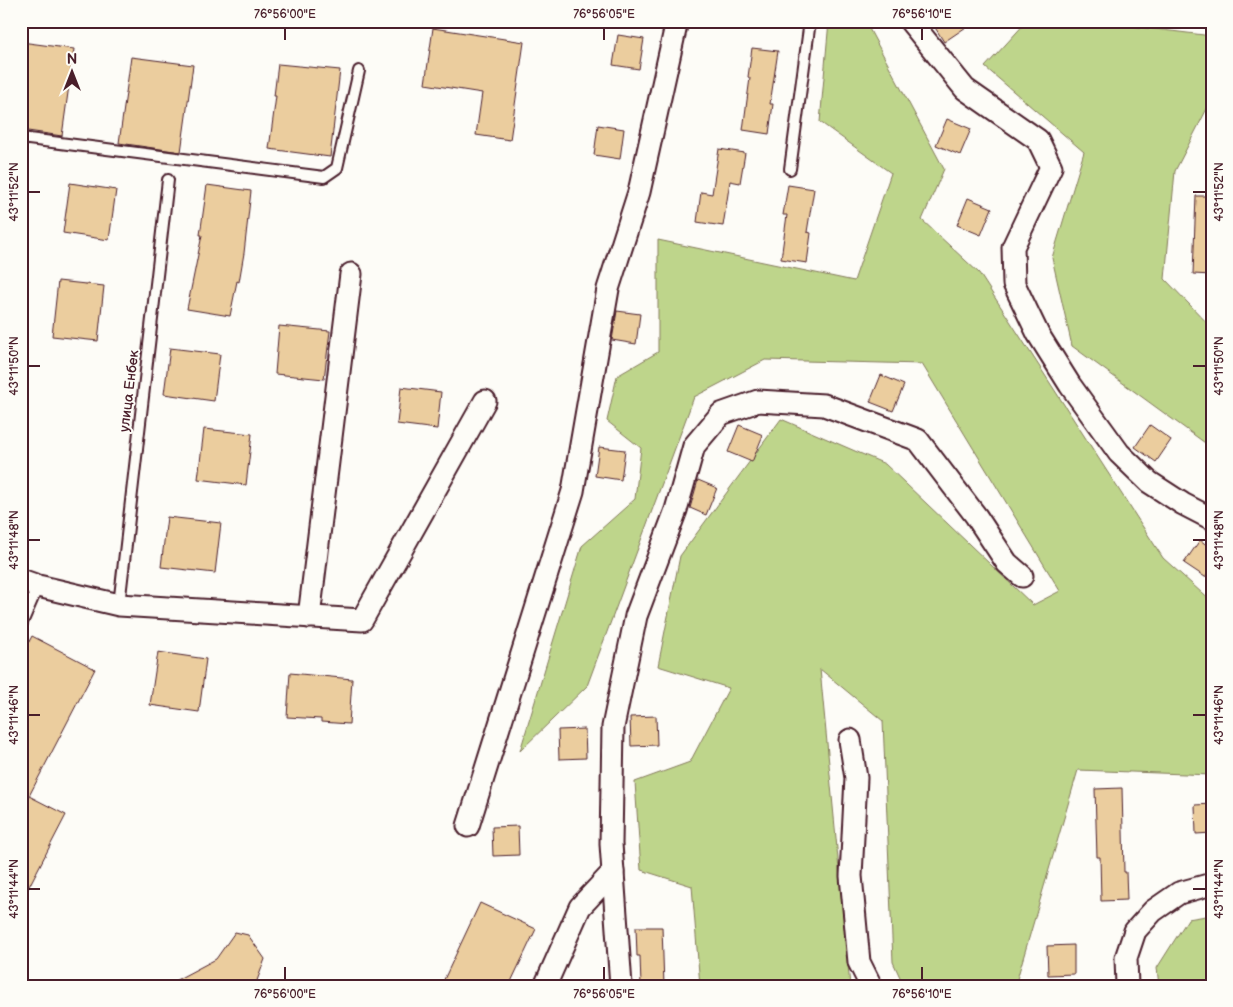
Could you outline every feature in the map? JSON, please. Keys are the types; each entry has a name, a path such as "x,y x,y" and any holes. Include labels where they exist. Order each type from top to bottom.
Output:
{"street":[{"path":"468,826 573,491 608,289 639,192 677,21"},
{"path":"910,21 965,89 1038,140 1051,167 1012,247 1014,284 1038,334 1070,385 1119,454 1149,482 1183,504 1212,519"},
{"path":"309,617 351,274"},
{"path":"30,583 119,605 362,620 485,401"},
{"path":"621,986 611,844 613,727 636,616 676,510 694,446 721,414 758,401 824,405 918,440 976,516 1008,563 1022,576"},
{"path":"850,740 856,778 851,876 859,962 871,986"},
{"path":"545,986 580,907 613,872"},
{"path":"1127,986 1126,958 1135,931 1152,911 1179,893 1212,884"}],"lane":[{"path":"790,169 810,21"},
{"path":"21,138 324,177 337,168 359,71"},
{"name":"улица Енбек","path":"119,605 168,180"},
{"path":"21,625 30,583"}],"green space":[{"path":"829,21 865,21 944,169 922,220 979,273 1163,558 1212,602 1212,775 1078,770 1015,986 904,986 893,962 883,721 820,669 850,986 700,986 692,886 641,870 635,782 690,762 729,688 658,666 680,556 781,419 885,464 1033,605 1060,591 922,364 765,360 694,397 587,686 520,751 582,546 635,499 641,448 607,421 617,376 658,352 658,240 854,281 891,173 820,122"},
{"path":"1027,21 1089,21 1212,36 1212,99 1175,171 1165,279 1212,328 1212,448 1072,346 1052,258 1084,152 985,67"},
{"path":"1212,915 1212,986 1159,986 1157,968 1188,919"}],"building":[{"path":"931,21 975,21 944,42"},
{"path":"433,28 524,42 510,140 476,135 482,93 425,84"},
{"path":"618,35 644,39 639,69 613,65"},
{"path":"21,42 74,49 62,136 21,130"},
{"path":"752,48 778,51 770,104 773,104 769,134 743,130"},
{"path":"131,57 193,65 181,152 119,143"},
{"path":"278,64 340,70 330,157 269,149"},
{"path":"947,119 971,129 960,155 936,145"},
{"path":"598,125 624,129 620,159 594,155"},
{"path":"719,149 745,153 740,183 730,181 723,226 697,222 701,192 712,194"},
{"path":"70,183 116,190 109,240 63,233"},
{"path":"207,185 251,191 244,253 230,316 187,309 202,235 200,235"},
{"path":"788,185 814,189 807,232 811,233 807,263 781,259 787,215 783,215"},
{"path":"1196,196 1212,196 1212,275 1193,274"},
{"path":"968,198 992,208 981,235 957,225"},
{"path":"58,281 104,286 98,341 52,336"},
{"path":"617,311 640,314 636,344 612,340"},
{"path":"279,326 330,331 324,379 275,374"},
{"path":"170,348 220,354 214,401 164,394"},
{"path":"881,375 904,385 893,411 870,402"},
{"path":"401,387 441,392 437,429 397,424"},
{"path":"739,425 763,435 752,462 728,452"},
{"path":"1150,425 1171,440 1156,462 1135,447"},
{"path":"204,429 252,434 246,485 198,479"},
{"path":"599,447 625,450 621,480 595,476"},
{"path":"698,480 717,488 706,515 690,508"},
{"path":"167,517 221,523 215,573 161,567"},
{"path":"1200,540 1212,549 1212,567 1205,577 1184,563"},
{"path":"32,636 95,669 29,796 66,815 21,902 21,657"},
{"path":"158,652 206,659 199,712 150,705"},
{"path":"290,673 352,679 349,724 321,722 321,719 287,717"},
{"path":"656,716 657,745 631,746 630,717"},
{"path":"585,729 586,758 559,759 558,730"},
{"path":"1122,788 1124,872 1126,872 1127,900 1101,901 1100,857 1097,857 1095,789"},
{"path":"1212,804 1212,833 1196,834 1195,805"},
{"path":"518,826 519,855 493,856 492,827"},
{"path":"480,903 536,929 509,986 441,986"},
{"path":"636,927 662,927 664,986 641,986 640,956 637,956"},
{"path":"235,932 248,935 265,959 255,986 165,986 216,959"},
{"path":"1074,945 1074,974 1048,975 1047,946"}]}
